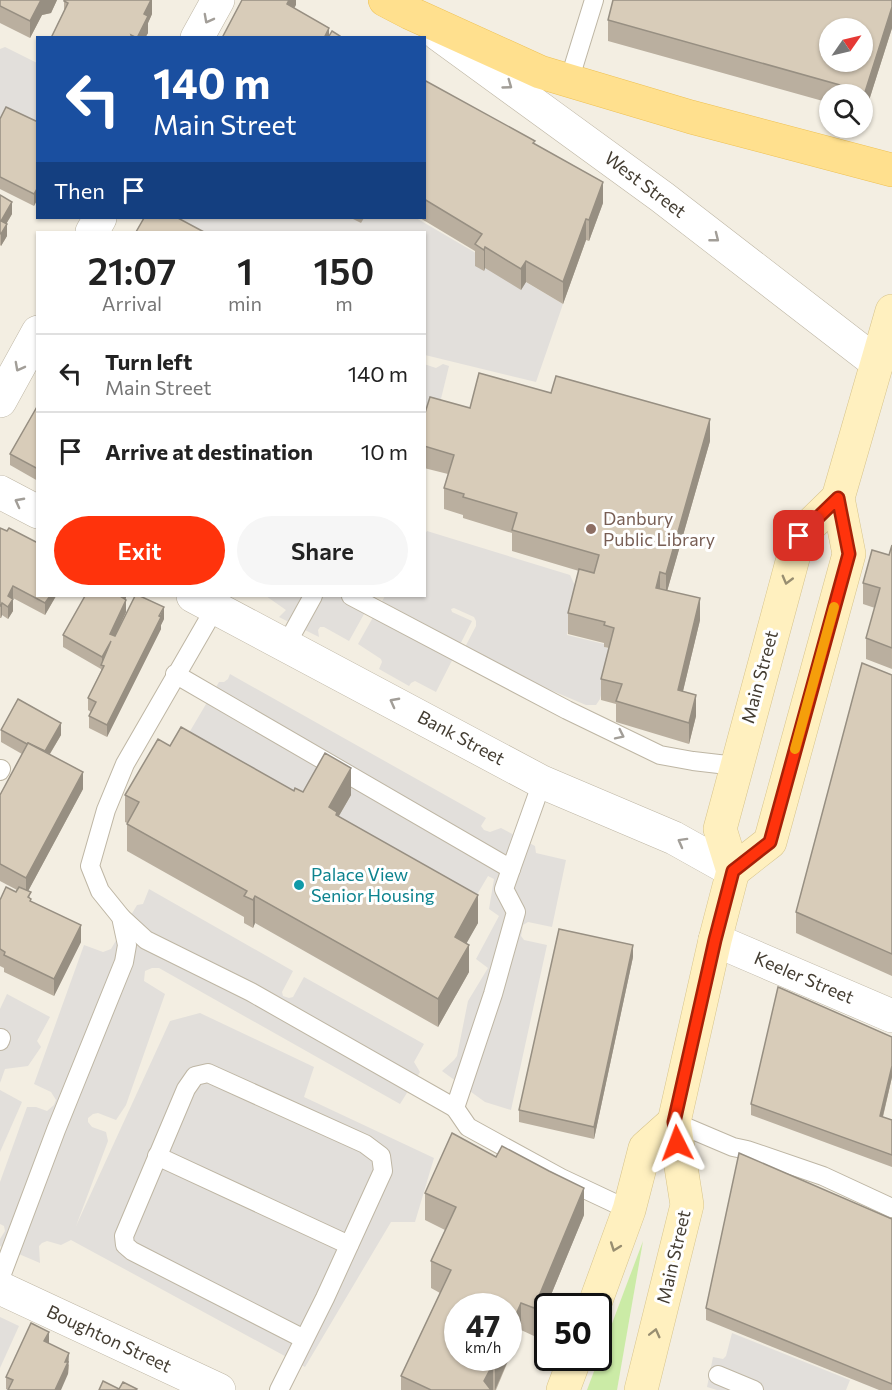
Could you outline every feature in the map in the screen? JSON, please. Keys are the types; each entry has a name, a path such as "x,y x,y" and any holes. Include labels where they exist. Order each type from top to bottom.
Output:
{"main road":[{"name":"West Street","path":"397,7 540,72 691,117 892,170"},
{"path":"733,871 770,842 849,554 838,498 892,311"},
{"name":"Main Street","path":"641,1390 687,1205 674,1122 733,871 720,829 799,536 838,498"},
{"path":"599,1293 629,1210 645,1148 674,1122"},
{"path":"563,1390 570,1371"}],"street":[{"path":"198,36 218,0"},
{"name":"West Street","path":"397,7 662,197 876,363"},
{"path":"0,401 36,336"},
{"path":"0,492 36,511"},
{"name":"Bank Street","path":"204,602 542,782 674,838 733,871"},
{"name":"Keeler Street","path":"715,940 892,1016"},
{"name":"Boughton Street","path":"0,1288 219,1390"}],"lane":[{"path":"569,81 594,0"},
{"path":"286,645 312,597"},
{"path":"353,597 567,710 660,755 736,766"},
{"path":"204,602 175,674 125,764 106,810 90,866 100,891 121,917 146,939 251,992 455,1108 468,1127 552,1173 629,1210"},
{"path":"175,674 511,869"},
{"path":"455,1108 493,994 516,912 504,889 542,782"},
{"path":"0,1279 56,1130 124,962 127,945 121,917"},
{"path":"279,1390 304,1339 350,1245 383,1171 381,1156 365,1144 208,1073 195,1076 186,1089 157,1156 124,1236 125,1245 132,1251 304,1339"},
{"path":"674,1122 733,1147 823,1176 892,1208"},
{"path":"157,1156 350,1245"},
{"path":"718,1375 754,1390"}],"green space":[{"path":"643,1241 617,1390 587,1390 594,1371 612,1371 612,1323"}],"shaded area":[{"path":"5,47 36,62 36,136 0,130 0,49"},
{"path":"179,219 418,219 563,304 536,382 426,355 426,231 198,231"},
{"path":"443,364 449,366 438,411 426,410 426,365 436,368"},
{"path":"427,531 570,575 577,590 567,635 604,644 604,647 613,650 600,699 596,705 586,705 462,653 476,626 476,621 474,617 454,608 451,609 452,612 472,621 436,692 415,681 409,686 379,669 381,659 358,644 384,597 426,597"},
{"path":"267,597 373,597 349,641 324,627 318,630 319,637 279,617 286,610"},
{"path":"230,674 486,818 481,826 484,830 490,832 501,828 535,846 536,853 566,860 552,927 528,922 523,925 521,936 524,940 547,945 511,1110 485,1102 442,1071 457,1056 468,1001 488,968 476,959 499,916 489,909 494,879 488,876 475,898 186,738 219,682 224,682"},
{"path":"149,889 293,971 282,992 283,996 293,997 304,977 424,1044 414,1062 420,1072 400,1104 159,968 152,968 145,971 144,981 165,994 126,1105 116,1120 98,1113 88,1118 92,1127 106,1132 108,1141 76,1226 170,1021 200,1013 314,1067 304,1097 434,1158 415,1222 391,1222 305,1367 71,1240 61,1245 47,1241 42,1243 39,1246 40,1263 0,1246 0,1239 5,1231 4,1226 0,1224 0,1182 27,1107 47,1111 56,1100 51,1092 34,1084 84,945 103,952 111,949 137,905 143,904"},
{"path":"7,994 50,1017 37,1041 41,1047 28,1066 5,1069 0,1083 0,1009"},
{"path":"0,1090 22,1102 0,1152"},
{"path":"0,1317 19,1326 0,1368"},
{"path":"732,1333 850,1380 846,1390 717,1390 707,1387 713,1357 723,1359 726,1356"}],"building":[{"path":"0,0 41,0 30,21 0,6"},
{"path":"151,0 144,14 148,16 138,36 52,36 68,3 64,1"},
{"path":"242,0 289,0 287,4 329,28 325,36 223,36"},
{"path":"613,0 892,0 892,7 873,67 873,18 819,18 819,72 871,72 868,84 836,84 608,20"},
{"path":"332,31 340,36 329,36"},
{"path":"426,81 535,141 533,143 603,182 589,220 586,219 563,282 526,261 521,269 485,247 484,250 475,244 482,234 426,200"},
{"path":"6,107 36,121 36,190 34,194 0,177 0,119"},
{"path":"0,195 12,202 1,221 7,224 1,234 0,233"},
{"path":"143,219 180,219 202,231 137,231"},
{"path":"479,373 551,393 556,376 710,419 666,574 660,572 656,588 700,598 678,690 696,695 689,723 616,701 622,684 601,679 614,628 604,625 605,622 568,613 579,569 594,573 599,555 512,530 517,513 463,497 464,494 444,488 454,455 426,447 426,410 430,397 470,408"},
{"path":"36,408 36,468 10,454"},
{"path":"0,528 7,531 9,528 36,542 36,597 49,597 45,603 13,586 8,596 13,599 8,607 2,603 0,606"},
{"path":"892,545 892,648 866,638 880,588 863,583 872,550 889,555"},
{"path":"84,597 122,597 126,600 110,634 115,636 134,597 142,597 164,607 107,725 89,716 96,702 88,698 104,666 101,665 111,641 102,657 63,635"},
{"path":"862,663 892,675 892,954 796,912"},
{"path":"18,699 61,723 45,751 1,730"},
{"name":"Palace View Senior Housing","path":"181,727 294,791 295,788 303,792 325,753 351,768 329,807 337,812 336,815 478,895 455,937 469,945 438,999 255,896 253,900 244,896 247,891 127,824 139,802 125,795 158,739 170,746"},
{"path":"28,743 83,772 26,878 0,864 0,795"},
{"path":"6,887 16,892 19,887 31,892 28,897 30,901 81,925 54,979 4,955 5,952 0,949 0,900"},
{"path":"559,929 633,945 594,1127 519,1110"},
{"path":"778,987 892,1037 892,1066 880,1116 892,1120 892,1155 751,1104"},
{"path":"452,1133 496,1157 502,1146 584,1188 540,1293 534,1293 534,1308 522,1303 522,1293 444,1293 444,1371 489,1371 484,1381 491,1390 431,1390 401,1376 451,1270 431,1261 456,1207 425,1193"},
{"path":"739,1153 892,1219 892,1384 706,1308"},
{"path":"31,1323 49,1332 44,1341 69,1353 65,1362 68,1362 55,1390 8,1390 13,1380 6,1377"},
{"path":"103,1381 119,1389 123,1382 137,1389 99,1390"}],"slow traffic":[{"path":"795,749 834,607"}],"place":[{"name":"Danbury Public Library","path":"591,529"},
{"name":"Palace View Senior Housing","path":"299,885"}],"route":[{"path":"677,1143 674,1122 733,871 770,842 849,554 838,498 799,536"}]}
